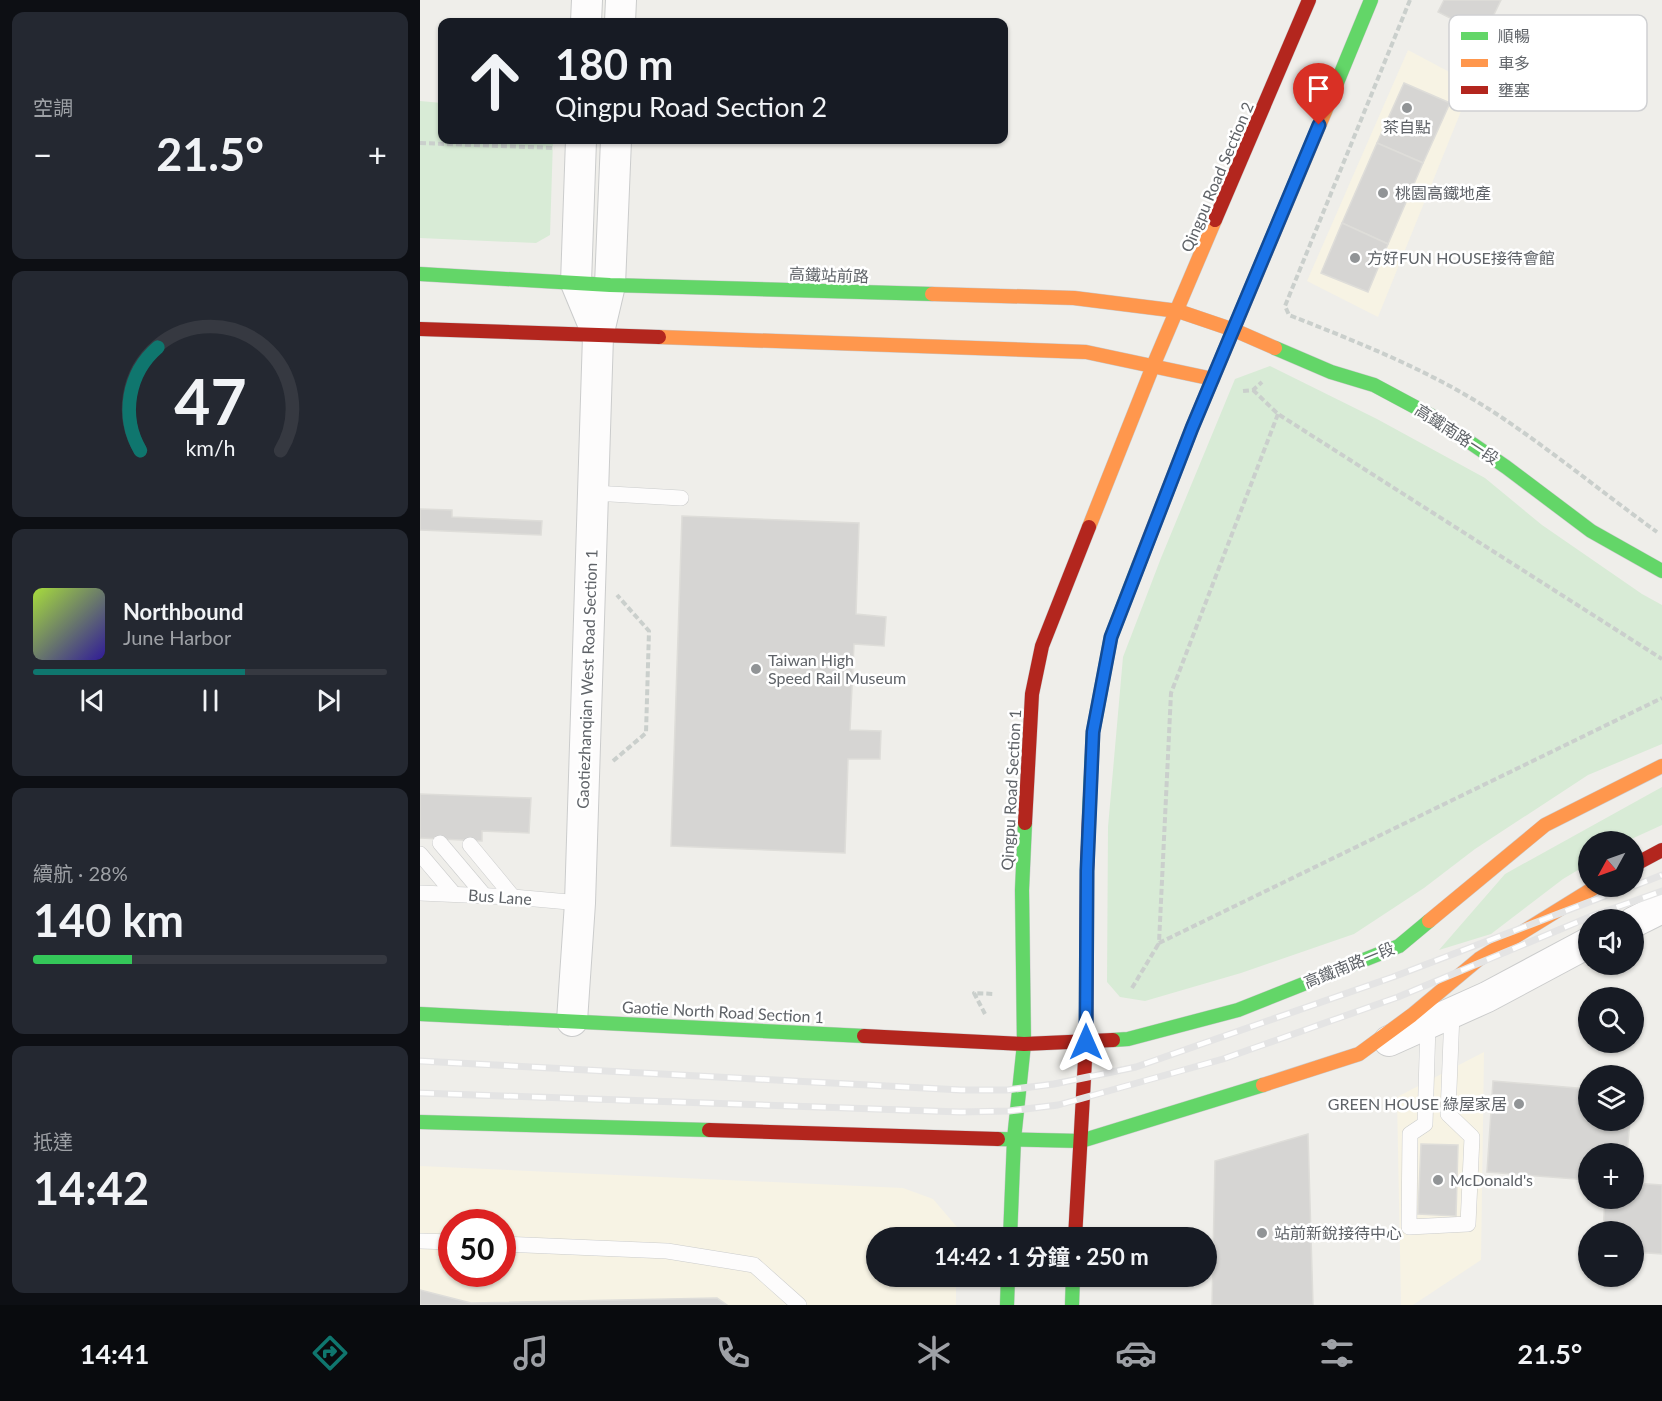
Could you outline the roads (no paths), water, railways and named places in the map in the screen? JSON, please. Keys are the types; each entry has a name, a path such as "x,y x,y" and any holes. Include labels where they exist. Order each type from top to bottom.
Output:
{"street":[{"path":"586,18 587,0"},
{"path":"621,0 621,18"},
{"name":"Qingpu Road Section 2","path":"1153,366 1309,0"},
{"path":"1077,1227 1086,1042 1087,871 1093,732 1111,637 1187,439 1371,0"},
{"name":"Gaotiezhanqian West Road Section 1","path":"570,144 576,283 598,336"},
{"name":"Gaotiezhanqian West Road Section 1","path":"572,1021 580,903 598,336 610,285 616,144"},
{"name":"高鐵站前路","path":"420,273 610,285 1074,298 1178,310 1234,330"},
{"path":"420,329 1086,352 1213,379"},
{"name":"高鐵南路一段","path":"1234,330 1332,372 1374,385 1430,415 1506,467 1591,531 1662,571"},
{"name":"Qingpu Road Section 1","path":"1010,1227 1014,1139 1024,1044 1022,890 1032,694 1042,646 1153,366"},
{"name":"高鐵南路一段","path":"1024,1044 1128,1039 1238,1010 1399,945 1545,825 1662,766"},
{"path":"1644,859 1662,850"},
{"path":"1359,1054 1479,959 1579,897"},
{"path":"1644,917 1662,908"},
{"path":"420,1122 1081,1141 1121,1131 1359,1054 1487,997 1578,948"},
{"name":"Gaotie North Road Section 1","path":"420,1014 1024,1044"},
{"path":"1007,1305 1008,1287"},
{"path":"1072,1305 1073,1287"}],"lane":[{"path":"593,493 681,498"},
{"path":"440,843 484,895"},
{"path":"470,845 513,897"},
{"path":"420,854 454,894"},
{"name":"Bus Lane","path":"423,890 580,903"},
{"path":"1440,1018 1448,1114 1472,1137 1468,1224 1408,1227 1410,1134 1425,1124 1440,1018"},
{"path":"420,1241 438,1242"},
{"path":"516,1245 667,1251 754,1265 799,1305"}],"railway":[{"path":"1644,882 1662,875"},
{"path":"420,1093 960,1112 1009,1111 1058,1105 1223,1059 1398,997 1592,916 1662,891"},
{"path":"420,1061 961,1090 1007,1090 1054,1084 1136,1067 1393,977 1602,897"}],"place":[{"name":"茶自點","path":"1407,108"},
{"name":"桃園高鐵地產","path":"1383,193"},
{"name":"方好FUN HOUSE接待會館","path":"1355,258"},
{"name":"Taiwan High Speed Rail Museum","path":"756,669"},
{"name":"GREEN HOUSE 綠屋家居","path":"1519,1104"},
{"name":"McDonald's","path":"1438,1180"},
{"name":"站前新銳接待中心","path":"1262,1233"}]}
